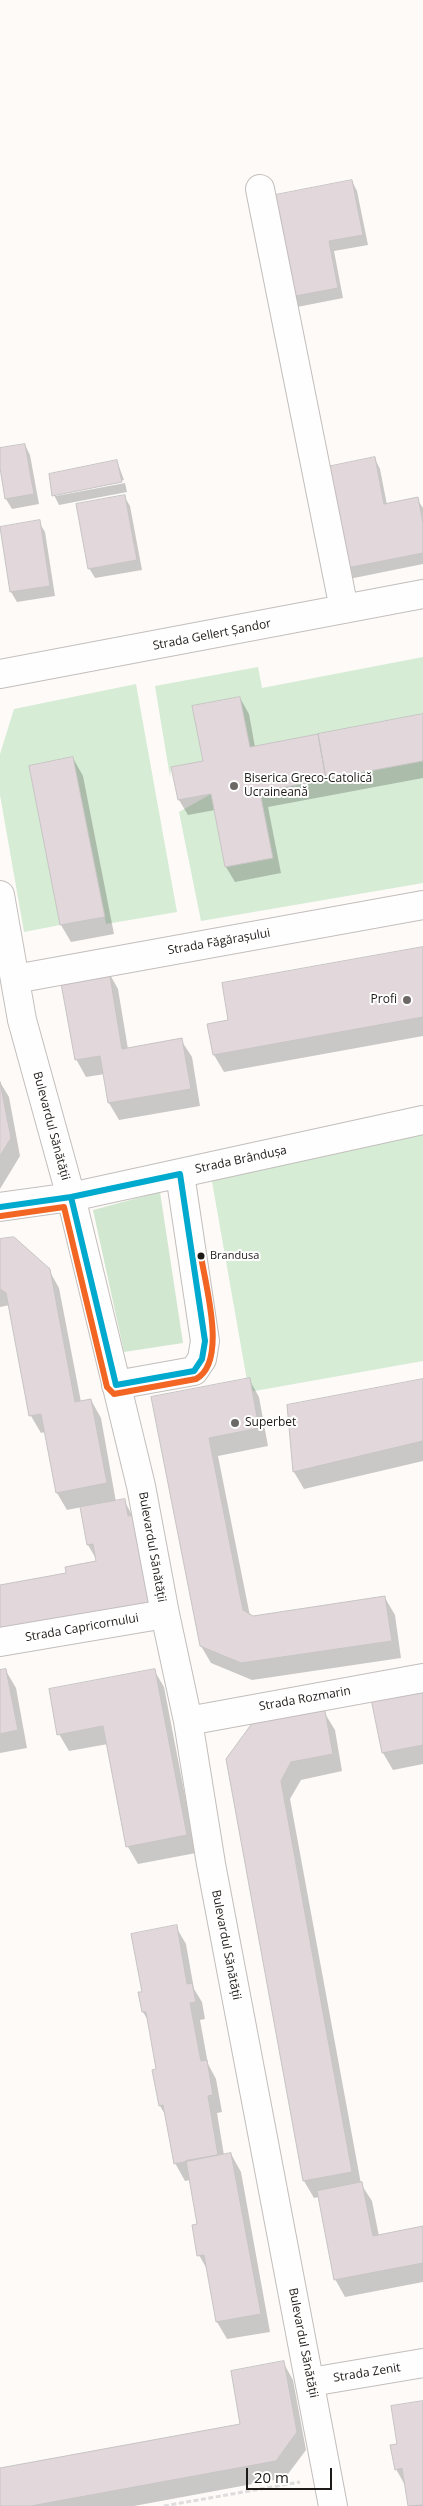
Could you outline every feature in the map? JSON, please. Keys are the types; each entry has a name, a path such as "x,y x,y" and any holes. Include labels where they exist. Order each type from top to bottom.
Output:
{"street":[{"path":"260,189 344,609"},
{"name":"Strada Gellert Șandor","path":"0,674 423,594"},
{"name":"Bulevardul Sănătății","path":"0,895 15,979 11,1022 71,1197 141,1486 165,1614 188,1721 211,1864 311,2382 333,2506"},
{"name":"Strada Făgărașului","path":"15,979 423,905"},
{"name":"Strada Brândușa","path":"0,1207 71,1197 423,1120"},
{"path":"116,1385 194,1371 202,1359 205,1341 180,1174"},
{"name":"Strada Capricornului","path":"0,1642 165,1614"},
{"name":"Strada Rozmarin","path":"188,1721 423,1678"},
{"name":"Strada Zenit","path":"311,2382 423,2364"}],"path":[{"path":"164,2506 328,2478"}],"green space":[{"path":"423,657 423,714 250,747 240,697 193,706 203,761 171,767 170,777 155,686 258,667 262,688"},
{"path":"136,684 177,912 106,924 73,757 29,766 60,925 24,932 0,795 0,754 14,709"},
{"path":"423,761 423,883 201,921 179,812 211,794 225,867 273,858 260,792"},
{"path":"423,1134 423,1361 249,1392 211,1176"},
{"path":"160,1192 183,1343 124,1352 93,1210"}],"building":[{"path":"352,180 363,235 329,241 338,288 285,298 265,197"},
{"path":"25,444 34,494 5,499 0,468 0,448"},
{"path":"375,457 384,504 418,497 423,523 423,553 342,569 322,468"},
{"path":"117,460 122,482 52,496 49,474"},
{"path":"125,495 137,560 88,569 76,504"},
{"path":"40,520 50,586 10,592 0,527"},
{"name":"Biserica Greco-Catolică Ucraineană","path":"240,697 250,747 318,734 326,779 260,792 273,858 225,867 211,794 178,800 171,767 203,761 192,706"},
{"path":"423,714 423,761 326,779 318,734"},
{"path":"73,757 105,917 60,925 29,766"},
{"path":"423,947 423,1017 213,1055 207,1024 228,1020 222,983"},
{"path":"109,970 122,1049 182,1038 191,1089 108,1103 100,1056 75,1060 60,978"},
{"path":"0,1082 11,1138 0,1156"},
{"path":"14,1237 50,1269 75,1402 91,1399 107,1483 56,1493 41,1414 29,1416 6,1293 0,1289 0,1239"},
{"path":"250,1378 259,1428 209,1438 243,1610 253,1616 385,1596 392,1641 241,1663 200,1646 151,1397"},
{"path":"423,1379 423,1441 293,1472 287,1405"},
{"path":"125,1499 128,1516 135,1515 151,1603 0,1631 0,1585 66,1573 65,1567 96,1561 93,1544 87,1545 80,1507"},
{"path":"6,1669 18,1730 0,1734 0,1670"},
{"path":"155,1669 187,1835 126,1847 103,1726 57,1735 49,1689"},
{"path":"423,1689 423,1745 382,1753 371,1699"},
{"path":"325,1711 333,1754 291,1762 281,1781 352,2172 303,2181 226,1759 253,1722"},
{"path":"177,1925 187,1984 192,1983 196,2002 190,2003 201,2061 207,2060 213,2095 208,2096 218,2155 174,2164 163,2105 159,2106 152,2070 156,2069 146,2012 142,2012 138,1992 142,1992 131,1934"},
{"path":"231,2153 261,2314 216,2322 204,2255 197,2256 192,2225 197,2224 186,2161"},
{"path":"362,2182 373,2236 423,2226 423,2263 334,2280 317,2191"},
{"path":"284,2361 297,2432 276,2461 31,2506 0,2506 0,2468 240,2424 231,2371"},
{"path":"423,2401 423,2505 408,2506 402,2468 395,2470 390,2445 397,2444 391,2406"}],"transit line":[{"path":"180,1174 205,1341 202,1359 194,1371 116,1385 71,1197 180,1174"},
{"path":"0,1207 71,1197"},
{"path":"1,1216 64,1207 107,1387 114,1394 196,1379 206,1370 211,1357 213,1340 210,1303 201,1256"}],"place":[{"name":"Biserica Greco-Catolică Ucraineană","path":"234,786"},
{"name":"Profi","path":"407,1000"},
{"name":"Brandusa","path":"201,1256"},
{"name":"Superbet","path":"235,1423"}]}
